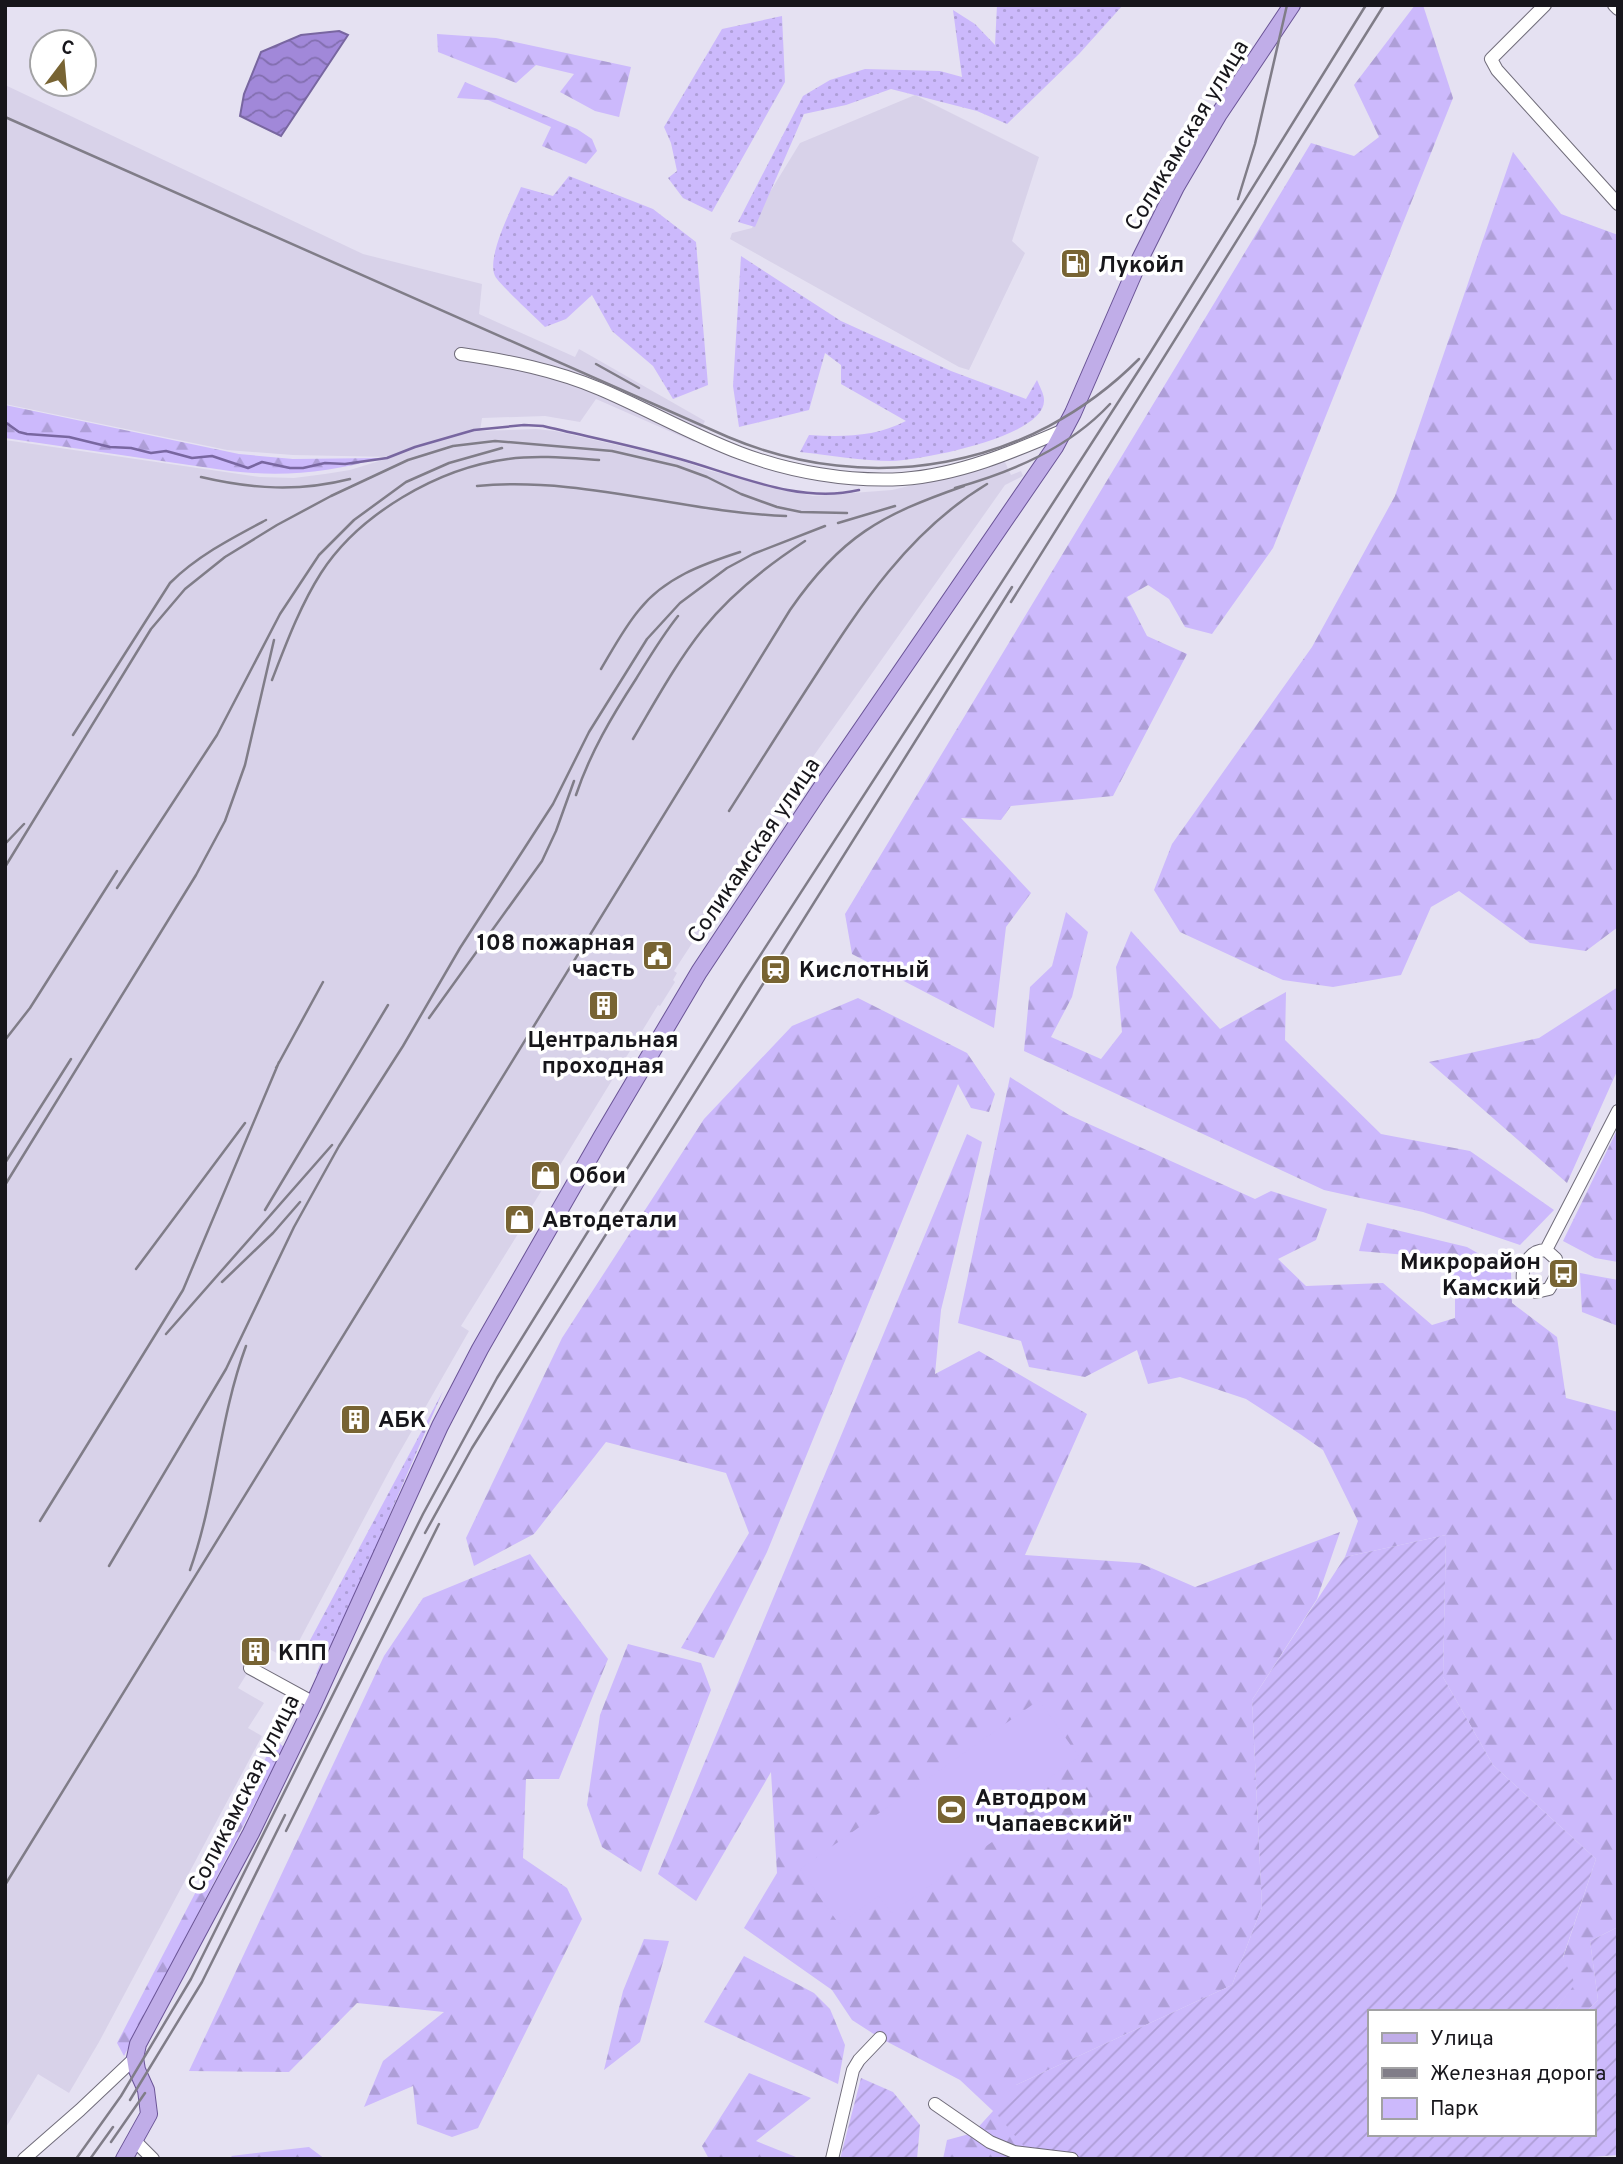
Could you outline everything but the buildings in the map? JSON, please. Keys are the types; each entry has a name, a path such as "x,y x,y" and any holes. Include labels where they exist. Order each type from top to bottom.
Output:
{"main road":[{"name":"Соликамская улица","path":"135,2058 138,2044 251,1833 314,1703 440,1426 480,1349 696,977 819,791 1045,464 1064,430 1140,259 1176,187 1219,114 1292,5"},
{"path":"124,2159 149,2114 149,2103 135,2058"}],"street":[{"path":"1545,5 1491,59 1497,70 1618,204"},
{"path":"1614,5 1618,9"},
{"path":"461,354 551,371 599,389 738,453 784,466 836,475 901,479 943,473 1007,454 1064,430"},
{"path":"1546,1250 1618,1111"},
{"path":"250,1668 314,1703"},
{"path":"832,2159 853,2070 880,2038"},
{"path":"24,2159 135,2058"},
{"path":"935,2104 990,2142 1014,2152 1072,2159"},
{"path":"135,2141 153,2159"}],"shaded area":[{"path":"5,85 363,254 482,284 479,314 575,357 579,349 705,421 694,442 596,399 580,422 545,416 482,418 480,431 555,431 674,458 707,470 813,496 892,490 990,467 1004,460 1011,475 1021,471 1023,476 1005,485 810,761 726,893 723,892 717,900 719,902 674,971 677,973 673,980 675,982 527,1214 529,1216 461,1326 469,1331 394,1462 289,1660 264,1646 238,1688 264,1703 248,1728 262,1736 99,2042 69,2093 38,2074 5,2129 5,440 260,477 294,478 325,474 350,470 392,457 293,455 227,450 5,404"},
{"path":"915,95 1039,157 1012,241 1025,253 969,370 959,367 730,239 732,233 752,228 800,143"}],"green space":[{"path":"997,5 1123,5 1079,54 1007,124 977,111 891,89 846,105 804,114 755,227 738,222 803,96 830,80 865,69 940,71 962,77 953,10 975,24 995,45"},
{"path":"1415,5 1423,5 1453,98 1273,548 1212,634 1185,627 1169,599 1148,585 1127,597 1147,636 1187,654 1113,796 1011,806 1001,820 961,818 1031,893 1006,927 994,1028 852,954 845,914 1311,143 1354,156 1379,137 1354,85"},
{"path":"782,16 785,82 712,212 683,198 668,178 677,171 671,143 664,127 722,29"},
{"path":"437,34 496,38 631,67 619,117 595,111 560,92 574,74 536,65 516,83 438,52"},
{"path":"465,82 577,129 592,139 597,151 586,164 542,146 551,127 488,100 457,98"},
{"path":"1513,152 1561,214 1618,235 1618,927 1586,951 1530,943 1459,891 1431,907 1401,975 1333,987 1283,980 1180,932 1154,890 1172,844 1312,647 1395,496"},
{"path":"569,176 653,209 696,242 708,385 673,399 653,366 612,331 592,295 566,319 545,327 495,276 493,267 497,244 521,187 553,196"},
{"path":"741,256 841,321 951,371 1026,399 1037,380 1044,400 1039,413 1025,425 979,444 907,460 881,461 800,452 809,435 859,435 906,421 841,384 841,365 825,353 809,410 739,427 733,386"},
{"path":"5,405 239,454 293,459 379,458 305,472 268,474 230,471 5,438"},
{"path":"1066,912 1088,932 1072,997 1051,1037 1101,1059 1122,1032 1116,967 1131,931 1220,1029 1286,992 1285,1040 1381,1134 1470,1151 1554,1210 1520,1245 1423,1212 1324,1190 1024,1051 1030,987 1052,966"},
{"path":"1618,987 1618,1069 1567,1183 1429,1062 1539,1038"},
{"path":"858,998 967,1053 995,1094 989,1112 971,1108 958,1084 767,1552 714,1658 681,1648 749,1533 726,1473 606,1442 534,1534 474,1566 466,1538 562,1338 704,1119 792,1026"},
{"path":"1010,1077 1069,1115 1255,1199 1271,1191 1327,1209 1316,1240 1278,1259 1306,1286 1383,1283 1432,1325 1455,1318 1455,1279 1419,1256 1359,1251 1367,1223 1467,1247 1511,1272 1512,1303 1557,1337 1566,1398 1618,1412 1618,1927 1590,1941 1598,2000 1588,2010 1555,2010 1574,1984 1563,1958 1596,1859 1493,1765 1443,1677 1446,1535 1345,1557 1358,1521 1323,1450 1246,1399 1180,1377 1148,1384 1137,1350 1085,1377 1029,1367 1021,1341 958,1323"},
{"path":"1618,1128 1618,1262 1595,1258 1563,1241"},
{"path":"967,1134 982,1142 941,1310 935,1374 979,1351 1087,1414 1025,1555 1140,1563 1195,1587 1340,1532 1317,1599 1252,1700 1262,1907 1232,1985 1016,2085 1062,2159 943,2159 947,2140 973,2133 993,2111 960,2080 880,2038 852,2020 832,1990 744,1928 777,1873 771,1772 696,1901 658,1874"},
{"path":"1580,1273 1618,1280 1618,1326 1582,1312"},
{"path":"443,1391 320,1676 316,1674 325,1653 308,1644"},
{"path":"1446,1535 1443,1677 1493,1765 1596,1859 1563,1957 1575,1984 1556,2010 1368,2010 1368,2136 1595,2136 1595,2010 1588,2010 1598,2000 1590,1941 1618,1927 1618,2155 1565,2159 1062,2159 1028,2151 994,2111 1016,2085 1232,1985 1262,1907 1252,1700 1345,1557"},
{"path":"530,1554 608,1659 559,1779 526,1779 523,1858 567,1888 582,1919 478,2128 452,2137 417,2124 413,2086 364,2107 383,2061 444,2012 357,2003 289,2072 189,2071 384,1656 423,1598"},
{"path":"628,1644 701,1663 711,1690 641,1872 602,1847 587,1805 600,1715"},
{"name":"Автодром \"Чапаевский\"","path":"1039,1700 1079,1757 1014,1802 1026,1818 891,1913 879,1896 839,1924 800,1869"},
{"path":"275,1740 284,1747 124,2056 117,2043"},
{"path":"644,1939 669,1941 640,2042 604,2070 623,1991"},
{"path":"744,1956 814,1993 830,2009 845,2045 838,2084 704,2022"},
{"path":"749,2073 811,2098 756,2141 801,2159 709,2159 702,2146"},
{"path":"861,2078 893,2092 920,2125 917,2159 840,2159"},
{"path":"309,2147 325,2159 234,2159 231,2156"}],"water":[{"path":"339,31 348,35 281,136 240,116 244,94 261,52 301,35"}],"waterway":[{"path":"5,422 27,434 69,437 151,453 166,451 192,458 212,456 248,468 262,462 290,468 325,463 345,464 387,458 474,430 543,426 663,454 791,491 836,493 859,490"}],"railway":[{"path":"1238,199 1255,144 1287,5"},
{"path":"76,2159 121,2096 191,1979 423,1514 497,1378 741,985 1150,353 1366,5"},
{"path":"1011,602 1384,5"},
{"path":"5,117 728,437 782,455 837,466 892,468 946,462 998,448 1049,426 1096,396 1139,359"},
{"path":"596,364 639,388"},
{"path":"955,488 1018,466 1058,446 1094,420 1110,404"},
{"path":"5,867 151,629 185,589 225,557 277,525 408,460 453,446 495,441 612,451 677,466 777,507 801,512 847,513"},
{"path":"117,888 217,735 280,614 319,555 354,520 406,482 449,463 502,448"},
{"path":"272,680 300,612 321,573 337,552 378,513 428,483 481,464 531,457 599,460"},
{"path":"201,477 276,487 312,486 350,479"},
{"path":"729,811 830,653 888,572 934,524 987,484"},
{"path":"477,486 555,486 708,508 786,516"},
{"path":"5,1885 790,610 827,563 865,531 909,507 964,486"},
{"path":"838,523 895,506"},
{"path":"73,735 170,583 203,556 266,520"},
{"path":"109,1566 226,1369 294,1227 339,1146 403,1046 460,948 553,804 589,732 647,639 680,603 727,568 753,554 825,526"},
{"path":"633,739 684,655 714,616 751,581 805,541"},
{"path":"601,669 634,617 660,589 698,567 740,552"},
{"path":"425,1533 472,1448 1012,587"},
{"path":"576,795 610,721 678,616"},
{"path":"5,1185 196,875 225,821 245,765 274,640"},
{"path":"429,1018 542,861 574,781"},
{"path":"5,844 24,824"},
{"path":"5,1040 30,1008 117,871"},
{"path":"276,1068 323,982"},
{"path":"265,1210 388,1005"},
{"path":"5,1163 71,1059"},
{"path":"40,1521 183,1290 279,1062"},
{"path":"136,1269 245,1123"},
{"path":"166,1334 332,1145"},
{"path":"222,1282 273,1233 300,1202"},
{"path":"190,1570 246,1346"},
{"path":"286,1831 439,1524"},
{"path":"130,2100 202,1982 285,1815"},
{"path":"111,2142 145,2093"},
{"path":"90,2159 113,2127"}],"place":[{"name":"Лукойл","path":"1075,264"},
{"name":"108 пожарная часть","path":"658,955"},
{"name":"Кислотный","path":"776,969"},
{"name":"Центральная проходная","path":"603,1005"},
{"name":"Обои","path":"546,1175"},
{"name":"Автодетали","path":"519,1219"},
{"name":"Микрорайон Камский","path":"1564,1274"},
{"name":"АБК","path":"355,1419"},
{"name":"КПП","path":"255,1652"},
{"name":"Автодром \"Чапаевский\"","path":"952,1810"}]}
